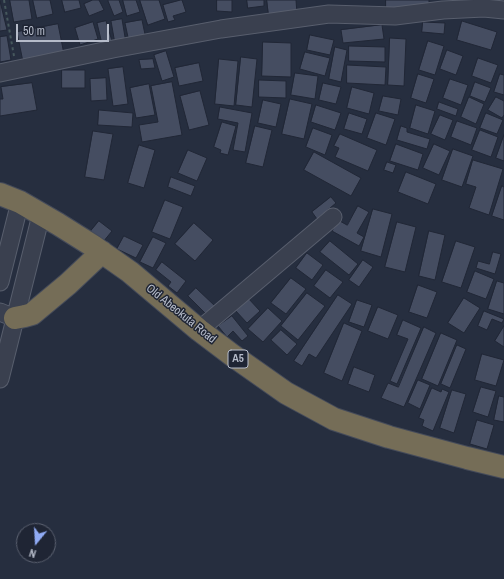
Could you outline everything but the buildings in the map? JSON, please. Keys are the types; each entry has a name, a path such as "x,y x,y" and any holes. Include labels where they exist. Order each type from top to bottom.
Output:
{"highway":[{"name":"Old Abeokuta Road","path":"0,194 20,202 102,252 130,272 199,330 286,393 334,419 389,437 504,467"},
{"path":"8,315 25,316 32,314 68,284 102,252"}],"street":[{"path":"8,71 113,49 221,29 329,14 395,16 443,10 484,8 504,10"},
{"path":"0,282 20,202"},
{"path":"0,379 8,315 41,215"},
{"path":"199,330 333,217"}],"path":[{"path":"4,0 8,71"}]}
